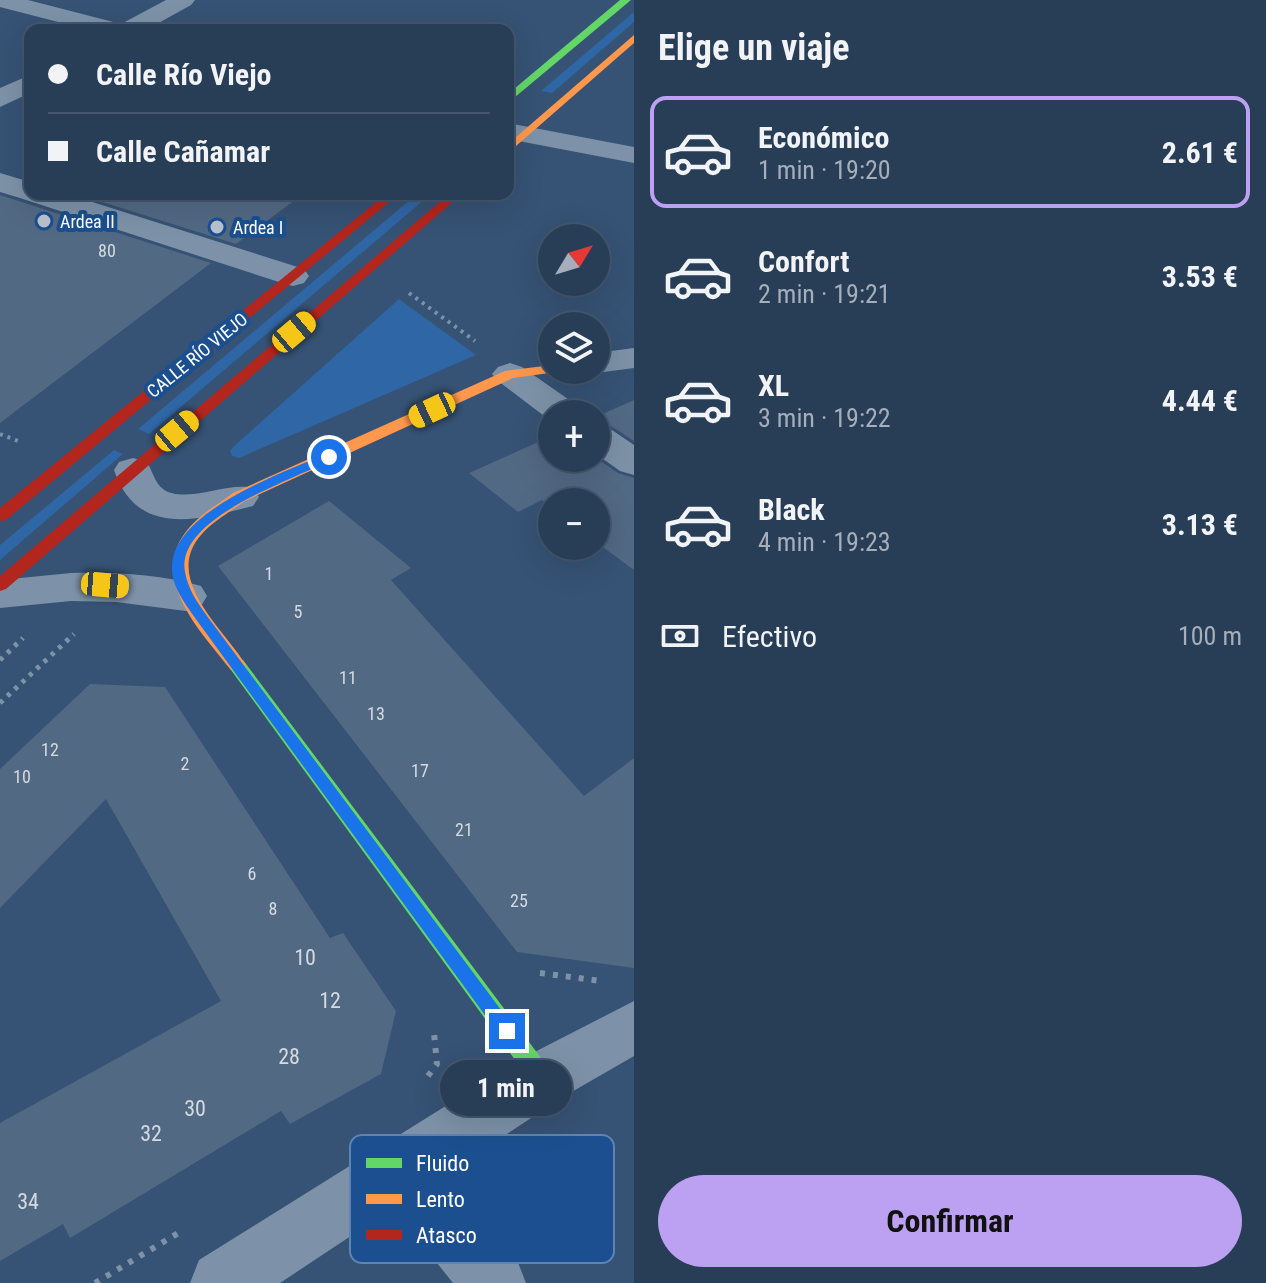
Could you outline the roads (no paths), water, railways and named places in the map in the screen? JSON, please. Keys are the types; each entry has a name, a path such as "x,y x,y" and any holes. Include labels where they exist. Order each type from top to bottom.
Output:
{"main road":[{"path":"514,95 626,0"},
{"path":"514,139 634,38"},
{"name":"CALLE RÍO VIEJO","path":"0,516 386,200"},
{"path":"0,585 449,200"},
{"path":"538,371 510,374 239,497 200,526 182,546 178,569 186,596 542,1078"}],"street":[{"path":"0,0 94,24"},
{"path":"139,24 183,0"},
{"path":"0,99 24,86"},
{"path":"514,139 634,155"},
{"path":"0,182 24,190"},
{"path":"56,200 293,276"},
{"path":"610,361 634,358"},
{"path":"510,374 546,400"},
{"path":"610,446 634,463"},
{"path":"133,470 136,486 147,497 185,509 239,497"},
{"path":"0,594 51,585 105,585 186,596"},
{"path":"455,1135 542,1078 621,1004"},
{"path":"222,1283 350,1202"},
{"path":"478,1263 494,1283"}],"place":[{"name":"Ardea II","path":"44,221"},
{"name":"Ardea I","path":"217,227"}]}
